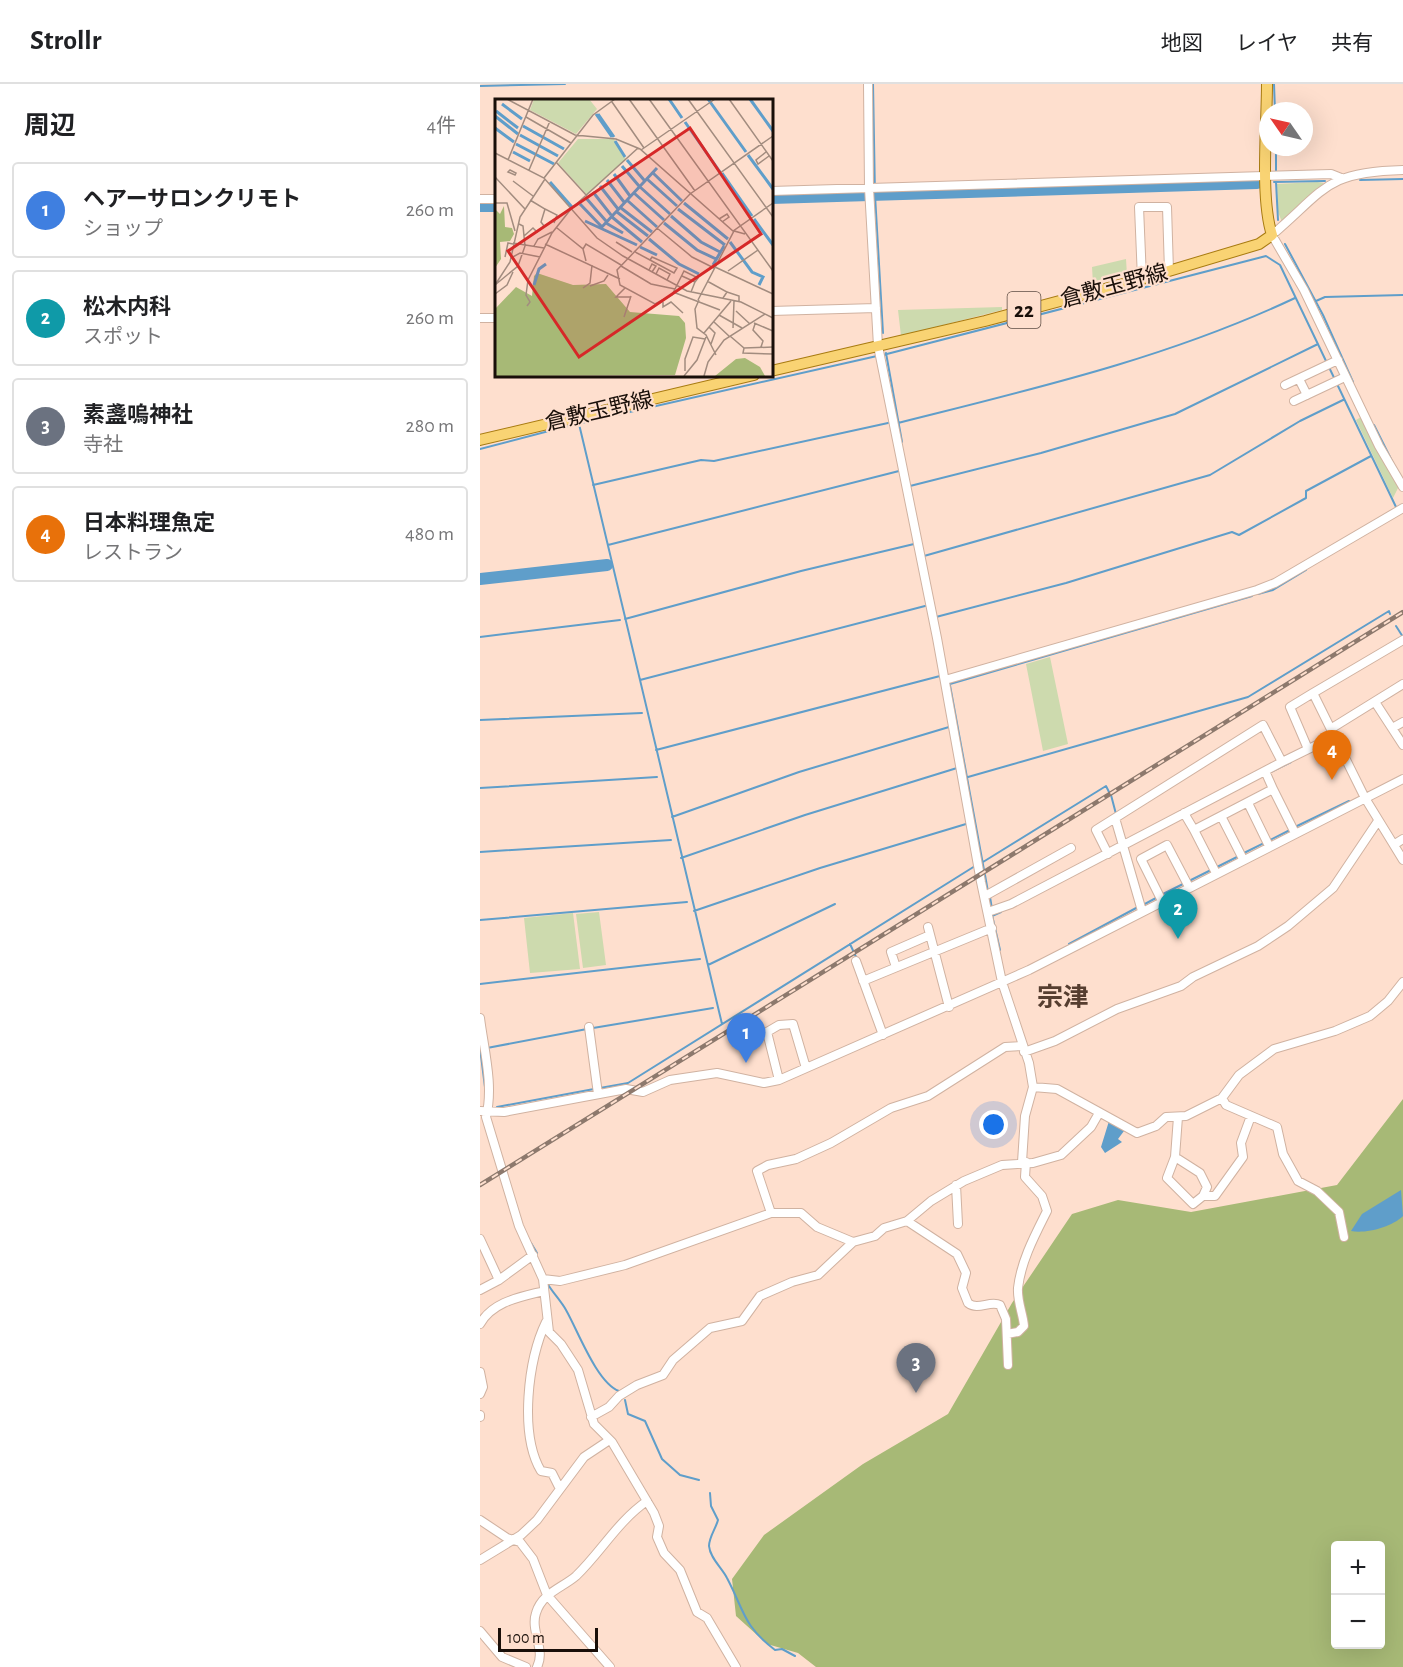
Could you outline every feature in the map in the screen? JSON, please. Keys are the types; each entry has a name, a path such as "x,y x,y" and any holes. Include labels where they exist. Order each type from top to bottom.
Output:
{"main road":[{"path":"1267,84 1273,177 1268,220 1272,235"},
{"name":"倉敷玉野線","path":"772,371 880,352 1250,248 1272,235"},
{"name":"倉敷玉野線","path":"480,440 575,422 750,376"}],"street":[{"path":"868,84 876,308 880,352 947,680 988,895 1002,982 1033,1087 1025,1116 1025,1177 1042,1196 1047,1211 1021,1275 1019,1297 1024,1326 1017,1333 1007,1334"},
{"path":"1403,170 1364,172 1341,178 1319,191 1272,235 1304,290 1384,456 1403,487"},
{"path":"772,191 872,191 1331,174 1341,178"},
{"path":"1142,279 1139,207 1167,207 1169,271"},
{"path":"772,310 876,308"},
{"path":"1285,385 1338,360"},
{"path":"1294,401 1345,377"},
{"path":"1299,378 1307,395"},
{"path":"947,680 1257,590 1275,583 1403,508"},
{"path":"1308,749 1290,707 1402,640"},
{"path":"991,912 1266,774 1282,762 1308,749 1403,684"},
{"path":"1313,693 1365,798 1403,860"},
{"path":"1375,702 1394,727 1403,744"},
{"path":"1394,727 1403,722"},
{"path":"1108,854 1096,830 1115,815 1263,725 1282,762"},
{"path":"1266,774 1293,830"},
{"path":"484,1111 504,1112 598,1090 626,1089 643,1092 670,1080 717,1073 764,1083 779,1080 1002,982 1293,830 1403,779"},
{"path":"1194,830 1273,789"},
{"path":"1248,803 1268,843"},
{"path":"1115,815 1125,844 1141,908"},
{"path":"1186,816 1214,870"},
{"path":"1221,816 1242,856"},
{"path":"771,1213 757,1171 768,1165 796,1159 831,1143 891,1108 928,1096 1005,1047 1023,1049 1055,1041 1117,1009 1181,986 1193,977 1258,946 1288,926 1333,888 1378,820"},
{"path":"1395,844 1403,839"},
{"path":"1161,898 1141,859 1167,845 1187,884"},
{"path":"988,895 1071,848"},
{"path":"863,981 992,928"},
{"path":"896,967 891,952 929,931 949,1007"},
{"path":"856,961 883,1035"},
{"path":"1033,1087 1057,1089 1137,1133 1156,1126 1166,1117 1186,1116 1222,1098 1239,1075 1274,1048 1353,1024 1388,1001 1403,982"},
{"path":"480,1018 489,1091 484,1111 519,1226 543,1279 546,1323 549,1332 561,1344 578,1370 591,1417 608,1441 612,1442 656,1517 657,1537 664,1553 680,1570 697,1612 707,1618 736,1667"},
{"path":"779,1080 767,1032 778,1025 793,1023 806,1068"},
{"path":"589,1028 598,1090"},
{"path":"1222,1098 1226,1105 1238,1108 1277,1127 1283,1154 1298,1181 1317,1191 1339,1212 1344,1237"},
{"path":"591,1417 609,1407 619,1396 637,1385 663,1375 673,1360 710,1328 742,1321 760,1296 792,1282 818,1275 853,1242 874,1236 884,1228 907,1221 956,1185 1002,1165 1061,1155 1091,1127 1099,1113"},
{"path":"1203,1196 1215,1197 1243,1157 1241,1143 1251,1116"},
{"path":"1175,1157 1200,1173 1207,1186 1203,1196 1193,1204 1167,1178 1175,1157 1178,1117"},
{"path":"956,1185 958,1224"},
{"path":"543,1279 560,1281 625,1265 771,1213 801,1214 817,1227 853,1242"},
{"path":"907,1221 957,1254 966,1273 962,1288 968,1303 976,1307 996,1303 1000,1305 1006,1319 1008,1365"},
{"path":"480,1239 484,1252 499,1280"},
{"path":"480,1290 499,1280 533,1255"},
{"path":"480,1324 486,1313 511,1300 544,1291"},
{"path":"546,1323 533,1355 529,1405 531,1439 534,1455 541,1471 552,1473 560,1489"},
{"path":"480,1372 483,1387 480,1394"},
{"path":"480,1560 514,1539 537,1520 584,1457 608,1441"},
{"path":"537,1667 542,1656 535,1617 547,1595 576,1576 632,1511 646,1501"},
{"path":"480,1520 507,1538 514,1539 533,1559 547,1595 610,1667"},
{"path":"480,1631 502,1657 526,1667"}],"green space":[{"path":"1324,183 1282,222 1278,212 1277,184"},
{"path":"1126,259 1127,275 1093,284 1092,267"},
{"path":"1002,307 1002,310 901,336 898,310"},
{"path":"1361,417 1399,486 1393,498 1356,420"},
{"path":"1050,657 1068,744 1043,751 1026,664"},
{"path":"599,912 606,965 583,968 576,914"},
{"path":"573,913 580,969 530,973 524,918"},
{"path":"1403,1099 1403,1667 816,1667 798,1653 767,1644 736,1616 732,1579 764,1535 863,1464 948,1414 1012,1303 1072,1214 1118,1200 1191,1212 1337,1185"}],"water":[{"path":"1109,1121 1124,1131 1118,1139 1122,1142 1105,1153 1101,1147"},
{"path":"1401,1190 1403,1216 1379,1229 1351,1231 1362,1214"}],"waterway":[{"path":"480,86 565,84"},
{"path":"873,84 875,195 883,333"},
{"path":"1274,84 1275,102"},
{"path":"1276,156 1276,174"},
{"path":"1360,180 1403,179"},
{"path":"1274,182 1325,181"},
{"path":"1276,182 1278,220"},
{"path":"772,198 1257,183"},
{"path":"480,206 495,206"},
{"path":"1285,244 1323,315 1353,382"},
{"path":"883,355 1266,256 1280,265 1396,507"},
{"path":"1316,301 1325,297 1403,295"},
{"path":"898,423 1049,384 1149,355 1247,319 1295,298"},
{"path":"910,486 1041,453 1175,414 1318,344"},
{"path":"886,353 902,442"},
{"path":"480,449 568,426 877,356"},
{"path":"924,556 1210,475 1300,421 1343,400"},
{"path":"593,485 701,460 714,461 888,423"},
{"path":"579,424 722,1024"},
{"path":"1374,425 1393,463"},
{"path":"936,617 1066,583 1232,532 1239,535 1306,498 1306,491 1371,456"},
{"path":"608,545 899,471"},
{"path":"625,619 801,571 914,544"},
{"path":"480,579 607,565"},
{"path":"1258,594 1273,590 1306,570"},
{"path":"950,684 1252,596"},
{"path":"640,680 925,606"},
{"path":"968,777 1248,697 1389,611 1390,614"},
{"path":"480,637 620,620"},
{"path":"1396,626 1403,637"},
{"path":"656,750 940,676"},
{"path":"949,680 984,870"},
{"path":"480,720 642,713"},
{"path":"672,817 799,772 949,727"},
{"path":"1269,773 1291,762"},
{"path":"681,858 805,815 957,768"},
{"path":"480,788 657,777"},
{"path":"983,862 1106,786 1109,792"},
{"path":"1111,795 1116,814"},
{"path":"1295,827 1349,801"},
{"path":"694,911 820,868 966,824"},
{"path":"1244,853 1290,830"},
{"path":"480,852 671,840"},
{"path":"1161,895 1239,856"},
{"path":"600,1088 628,1083 975,866"},
{"path":"985,875 988,892"},
{"path":"990,897 992,909"},
{"path":"1143,905 1156,898"},
{"path":"480,920 687,902"},
{"path":"708,965 835,904"},
{"path":"1069,944 1138,907"},
{"path":"992,916 1001,912"},
{"path":"992,915 1000,950"},
{"path":"850,944 857,959"},
{"path":"480,984 700,959"},
{"path":"593,1028 713,1008"},
{"path":"487,1048 587,1029"},
{"path":"480,1048 485,1087"},
{"path":"497,1107 594,1089"},
{"path":"531,1243 537,1253"},
{"path":"547,1283 566,1310 603,1378 619,1391"},
{"path":"625,1400 628,1414 645,1421 662,1459 680,1475 699,1480"},
{"path":"710,1493 711,1506 718,1520 709,1543 712,1555 756,1633 775,1650 782,1649 795,1656"}],"railway":[{"path":"480,1185 1403,612"}],"place":[{"name":"日本料理魚定","path":"1332,780"},
{"name":"松木内科","path":"1178,939"},
{"name":"ヘアーサロンクリモト","path":"746,1063"},
{"name":"素盞嗚神社","path":"916,1393"}],"district":[{"name":"宗津","path":"1063,998"}]}
